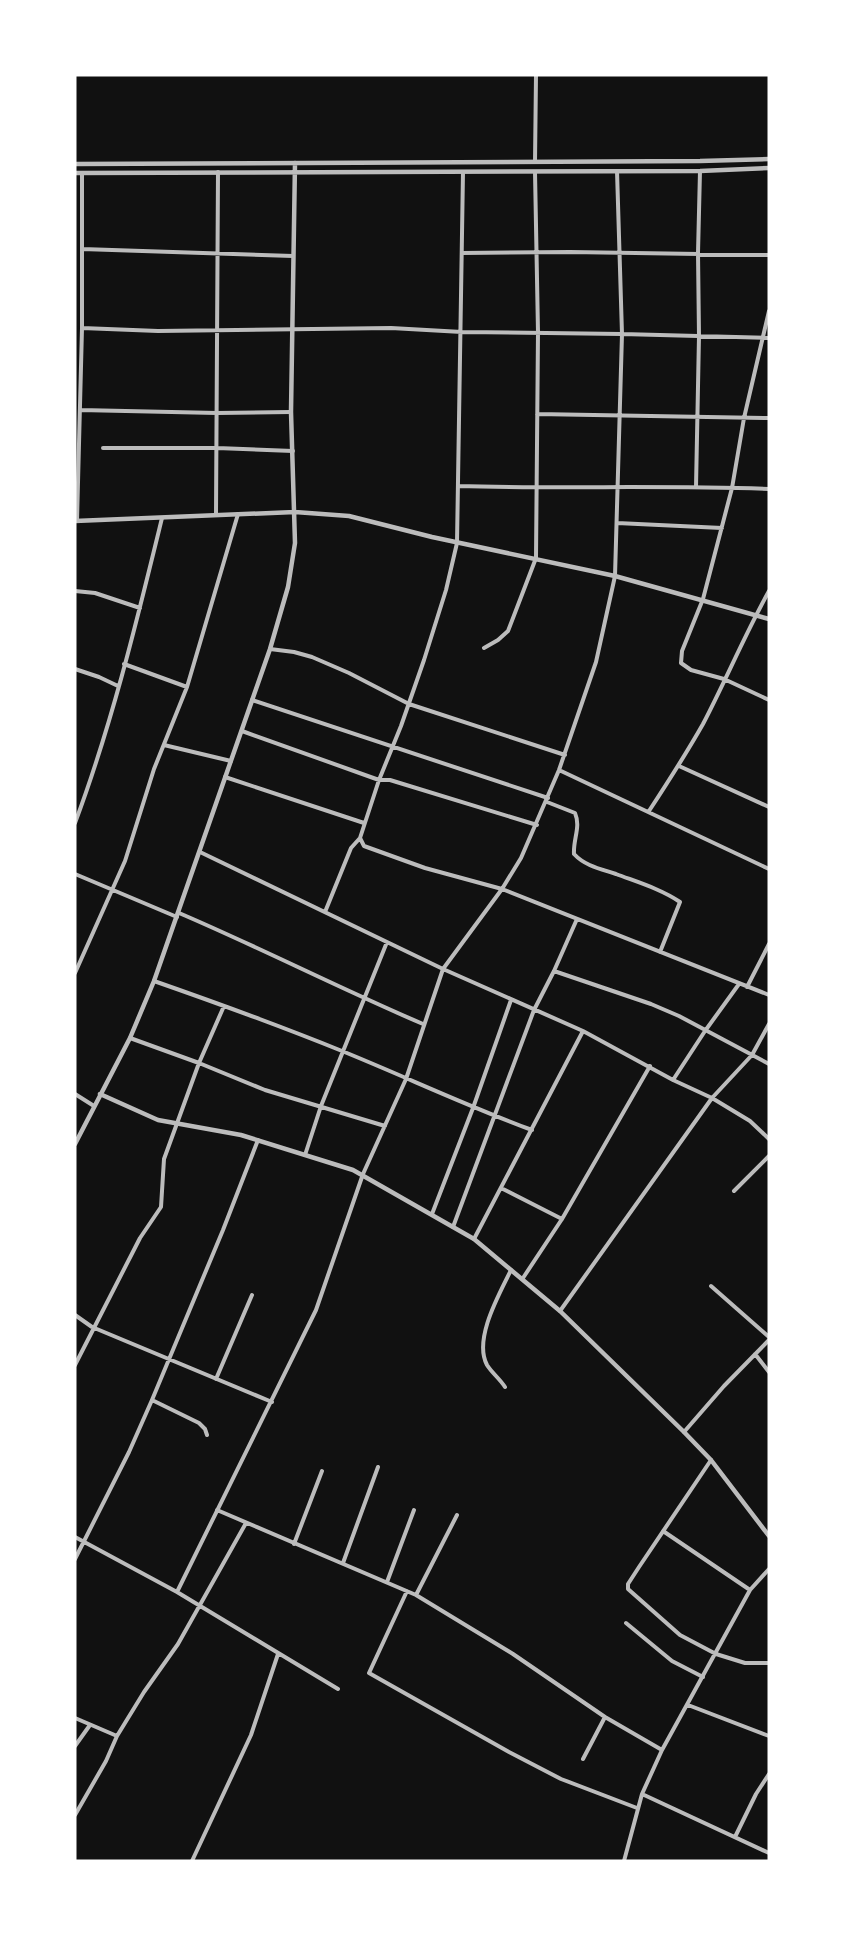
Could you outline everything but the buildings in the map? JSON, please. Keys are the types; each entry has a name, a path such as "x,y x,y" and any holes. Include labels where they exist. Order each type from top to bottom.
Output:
{"street":[{"path":"535,162 536,75"},
{"path":"75,164 769,159"},
{"path":"75,1144 130,1038 154,981 270,649 290,576 295,543 291,412 295,163"},
{"path":"75,173 700,171 769,168"},
{"path":"325,912 351,848 360,838 379,780 409,704 446,590 458,543 463,171"},
{"path":"177,1592 316,1310 363,1174 406,1079 442,969 502,889 521,858 565,755 596,662 615,576 622,333 617,171"},
{"path":"696,487 700,171"},
{"path":"216,515 218,172"},
{"path":"484,648 508,631 536,558 538,332 535,172"},
{"path":"82,173 82,328 76,521 295,512 349,516 458,543 615,576 769,619"},
{"path":"82,249 293,256"},
{"path":"462,253 620,252 769,255"},
{"path":"769,312 744,418 732,488 722,528 703,599 682,651 681,663 691,670 724,680 769,700"},
{"path":"82,328 158,331 392,328 462,332 622,333 769,338"},
{"path":"80,410 291,412"},
{"path":"537,414 769,418"},
{"path":"103,448 293,451"},
{"path":"458,486 769,489"},
{"path":"75,973 125,861 154,769 187,687 238,514"},
{"path":"75,823 92,777 118,686 162,518"},
{"path":"617,523 722,528"},
{"path":"75,591 95,593 140,608"},
{"path":"649,811 679,766 703,723 769,591"},
{"path":"270,649 312,657 409,704 565,755"},
{"path":"124,664 187,687"},
{"path":"75,669 118,686"},
{"path":"252,700 547,800 575,813 579,828 574,839 574,854 584,863 671,895 680,902 660,952"},
{"path":"242,731 379,780 390,780 537,825"},
{"path":"164,745 231,761"},
{"path":"679,766 769,807"},
{"path":"559,770 769,869"},
{"path":"225,777 364,823"},
{"path":"360,838 364,846 435,871 502,889 769,995"},
{"path":"200,852 442,969 583,1031 673,1080 712,1098 750,1121 769,1139"},
{"path":"75,873 251,944 423,1024"},
{"path":"453,1227 534,1010 577,919"},
{"path":"305,1155 321,1106 387,942"},
{"path":"747,987 769,944"},
{"path":"554,971 680,1016 769,1064"},
{"path":"154,981 343,1052 473,1108 531,1130"},
{"path":"673,1080 739,984"},
{"path":"432,1214 473,1108 511,999"},
{"path":"75,1365 140,1238 161,1207 164,1159 224,1006"},
{"path":"560,1311 712,1098 752,1055 769,1024"},
{"path":"474,1239 583,1031"},
{"path":"130,1038 200,1063 265,1090 385,1126"},
{"path":"523,1278 561,1219 650,1066"},
{"path":"75,1094 94,1106"},
{"path":"100,1094 158,1120 241,1135 363,1174 474,1239 560,1311 684,1432 711,1460 769,1536"},
{"path":"75,1559 129,1452 152,1400 258,1140"},
{"path":"734,1191 769,1156"},
{"path":"501,1188 561,1219"},
{"path":"506,1387 486,1363 483,1338 511,1270"},
{"path":"684,1432 769,1338 711,1287"},
{"path":"216,1379 252,1295"},
{"path":"75,1316 95,1328 272,1402"},
{"path":"755,1354 769,1372"},
{"path":"152,1400 199,1423 205,1429 207,1436"},
{"path":"711,1460 628,1584 628,1589 680,1635 716,1654 745,1664 769,1663"},
{"path":"342,1563 378,1467"},
{"path":"294,1544 322,1471"},
{"path":"217,1510 416,1595 513,1654 605,1718 662,1750"},
{"path":"387,1582 414,1510"},
{"path":"416,1595 457,1515"},
{"path":"75,1815 106,1761 117,1736 144,1692 178,1644 246,1523"},
{"path":"663,1531 750,1590"},
{"path":"75,1537 177,1592 338,1689"},
{"path":"624,1861 637,1808 662,1750 750,1590 769,1569"},
{"path":"407,1591 369,1673 508,1752 561,1779 637,1808"},
{"path":"626,1623 672,1661 703,1677"},
{"path":"192,1861 251,1734 278,1654"},
{"path":"688,1705 769,1736"},
{"path":"75,1718 117,1736"},
{"path":"583,1759 605,1718"},
{"path":"75,1746 90,1725"},
{"path":"735,1837 756,1794 769,1774"},
{"path":"642,1794 769,1853"}]}
